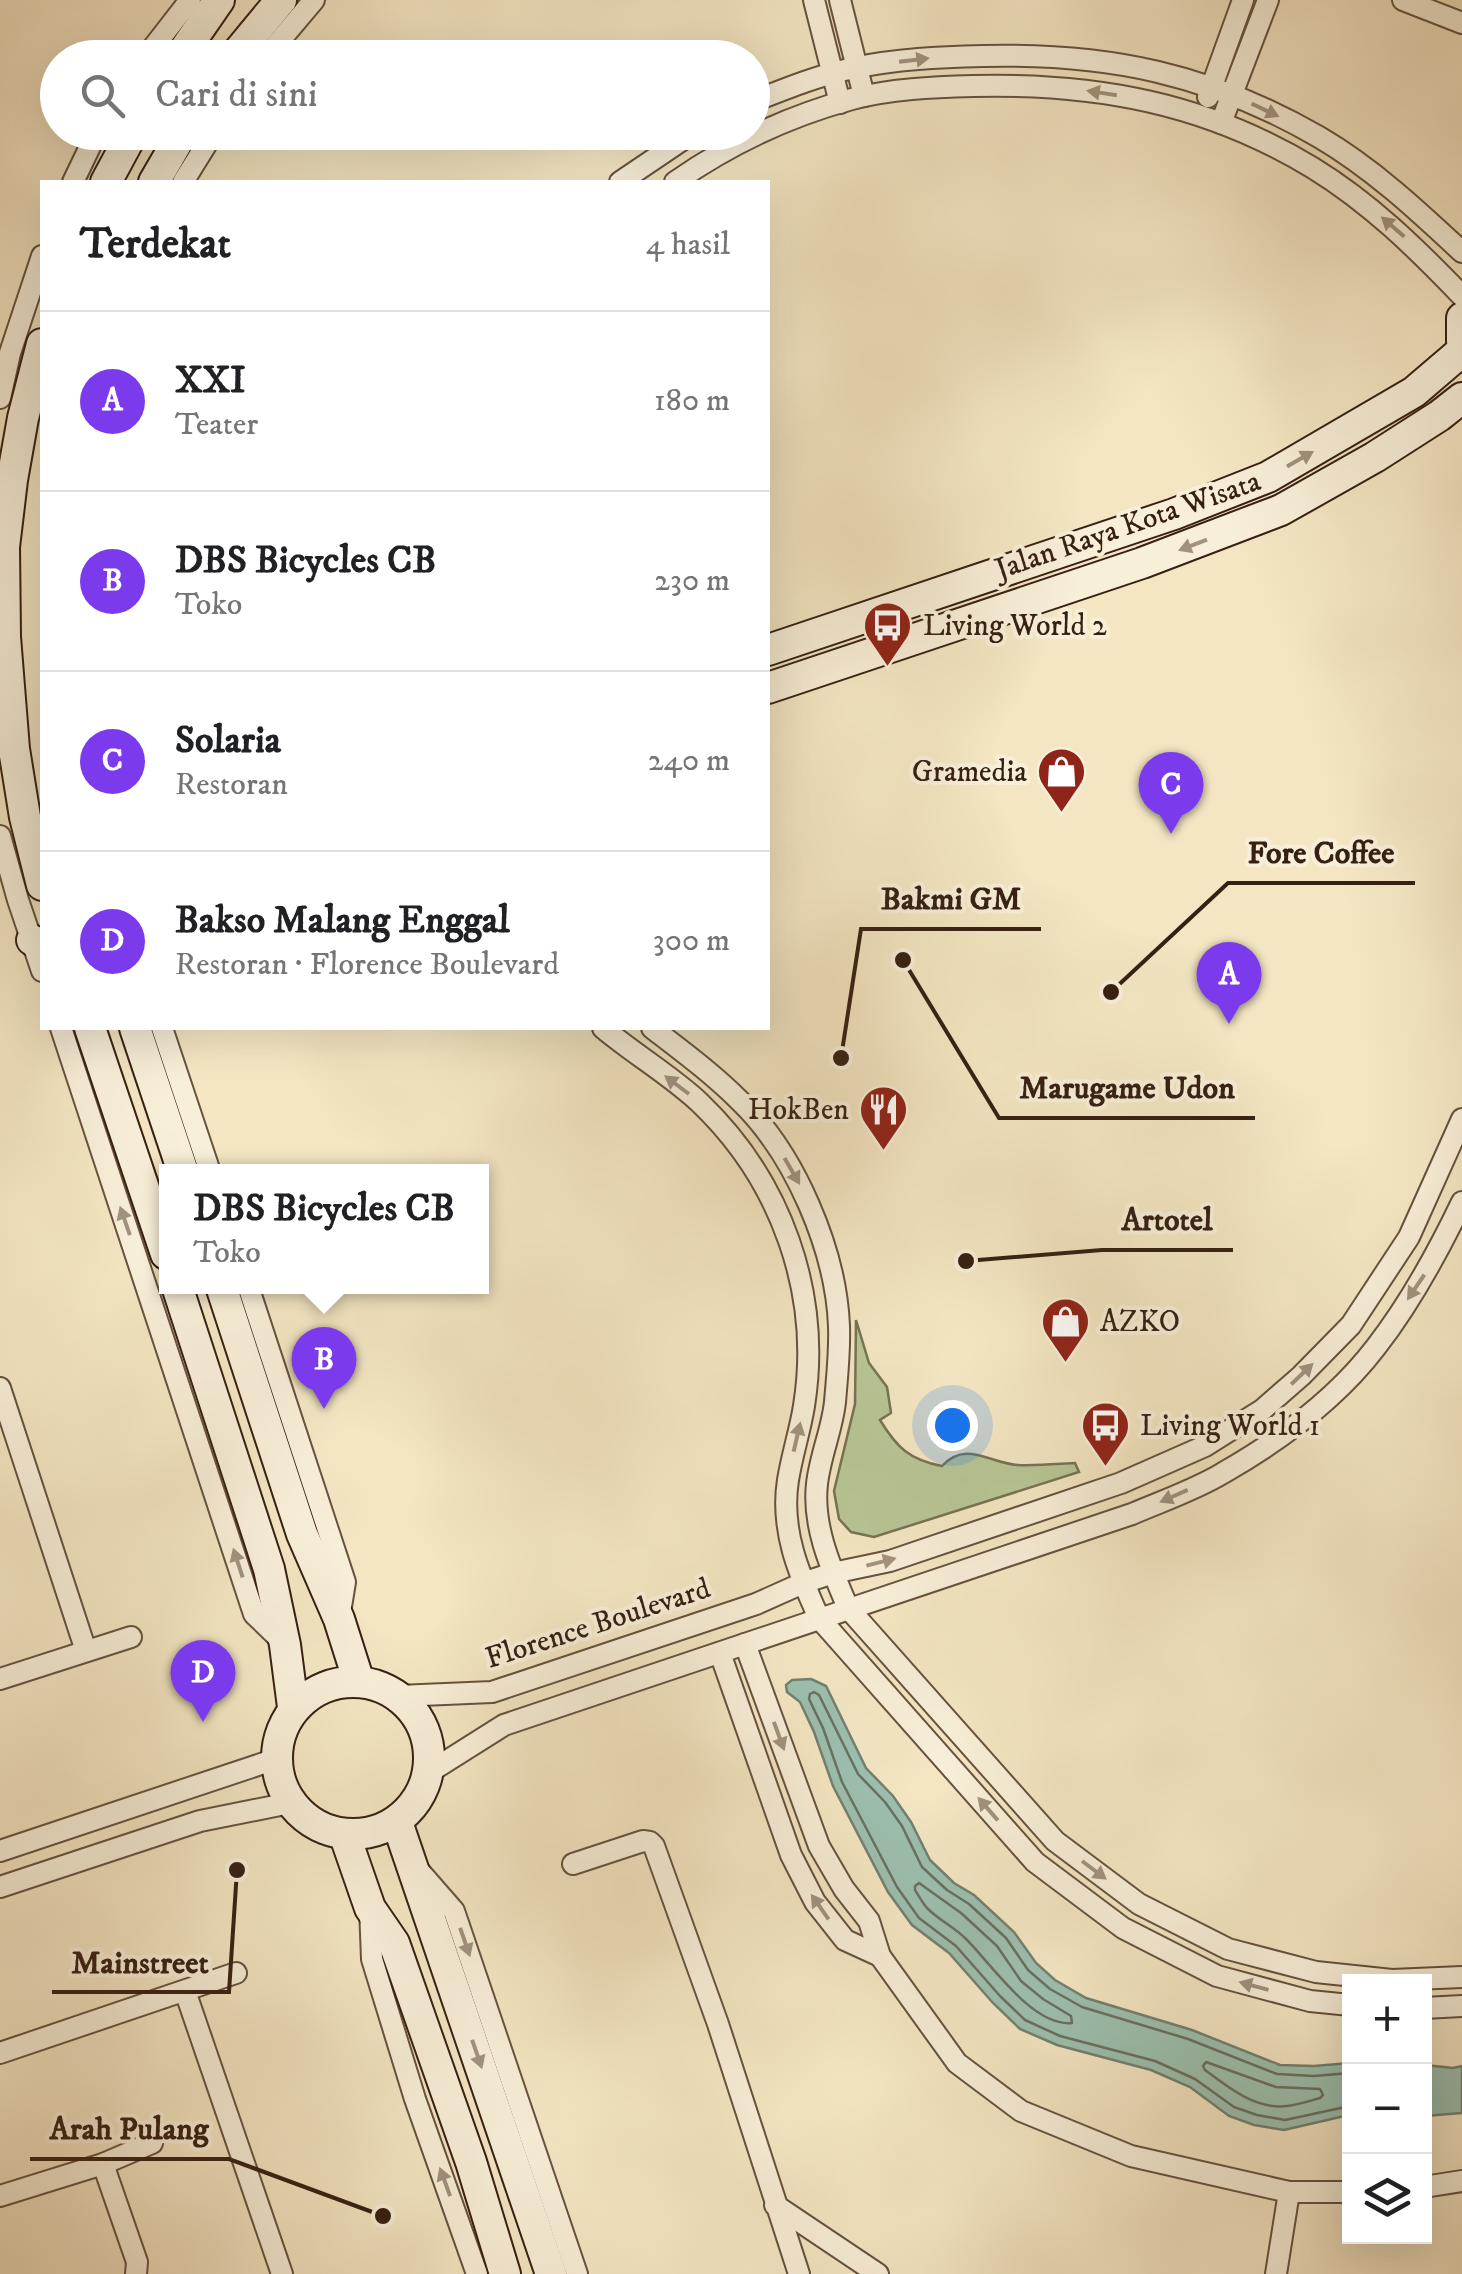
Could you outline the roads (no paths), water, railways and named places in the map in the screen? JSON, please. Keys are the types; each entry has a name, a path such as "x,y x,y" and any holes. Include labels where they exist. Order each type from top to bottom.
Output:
{"street":[{"path":"159,40 190,0"},
{"path":"191,40 219,0"},
{"path":"249,40 282,0"},
{"path":"280,40 314,0"},
{"path":"814,0 840,103"},
{"path":"840,0 864,96"},
{"path":"1200,115 1243,0"},
{"path":"1221,124 1268,0"},
{"path":"1403,0 1462,23"},
{"path":"770,95 856,67 942,56 1094,59 1212,86 1320,138 1379,177 1462,252"},
{"path":"770,128 864,96 942,87 1030,85 1131,98 1200,115 1313,168 1366,204 1462,296"},
{"path":"74,180 88,150"},
{"path":"107,180 123,150"},
{"path":"163,180 176,150"},
{"path":"163,180 195,150"},
{"path":"623,180 667,150"},
{"path":"678,180 727,150"},
{"path":"40,269 6,530 3,640 24,817 40,877"},
{"path":"1462,318 1462,342"},
{"name":"Jalan Raya Kota Wisata","path":"770,649 1174,514 1268,478 1414,392 1462,351"},
{"path":"1,385 26,357"},
{"name":"Jalan Raya Kota Wisata","path":"770,687 1158,558 1282,510 1375,457 1462,398"},
{"path":"1012,568 1024,601"},
{"path":"0,836 18,900 37,943"},
{"path":"62,1030 254,1614 285,1644"},
{"path":"91,1030 159,1233"},
{"path":"136,1030 180,1164"},
{"path":"163,1030 207,1164"},
{"path":"607,1030 697,1100 726,1129 759,1174 784,1224 801,1276 808,1367 804,1407 787,1485 787,1533 819,1618 1035,1862 1123,1928 1217,1976 1310,2001 1342,2004"},
{"path":"655,1030 742,1102 794,1171 813,1216 830,1270 839,1323 834,1412 816,1486 818,1524 848,1608 1054,1840 1139,1904 1228,1948 1316,1972 1392,1980 1462,1976"},
{"name":"Florence Boulevard","path":"398,1696 492,1692 756,1604 833,1573 890,1560 1121,1483 1205,1446 1262,1410 1351,1324 1409,1237 1462,1119"},
{"path":"428,1773 504,1725 1132,1514 1221,1474 1270,1443 1332,1394 1376,1348 1438,1254 1462,1202"},
{"path":"180,1294 268,1570 285,1644 293,1707"},
{"path":"223,1294 302,1534 339,1619 359,1682"},
{"path":"251,1294 345,1582 339,1619"},
{"path":"0,1388 86,1650"},
{"path":"0,1679 131,1636"},
{"path":"745,1644 820,1846 844,1889 869,1922 880,1956 958,2062 1022,2111 1131,2156 1288,2192 1342,2192"},
{"path":"720,1653 791,1855 815,1902 845,1940 880,1956"},
{"path":"359,1682 398,1696 414,1713 429,1751 428,1773 420,1794 397,1822 345,1836 319,1828 290,1803 276,1760 278,1740 293,1707 332,1684 359,1682"},
{"path":"0,1852 276,1760"},
{"path":"0,1887 200,1821 290,1803"},
{"path":"397,1822 551,2274"},
{"path":"345,1836 370,1908 394,1943 505,2274"},
{"path":"573,1864 643,1842 654,1846 718,2024 799,2274"},
{"path":"412,1863 454,1911 577,2274"},
{"path":"370,1908 372,1959 477,2274"},
{"path":"0,2053 236,1973"},
{"path":"185,1991 282,2274"},
{"path":"1432,2008 1462,2006"},
{"path":"0,2196 103,2164 152,2144"},
{"path":"103,2164 138,2262 136,2274"},
{"path":"1432,2187 1462,2181"},
{"path":"1276,2274 1288,2192"},
{"path":"775,2205 878,2274"},
{"path":"468,2243 485,2212"}],"water":[{"path":"811,1679 826,1686 866,1768 893,1796 930,1860 1014,1932 1036,1963 1055,1980 1086,1998 1192,2030 1280,2065 1342,2064 1342,2117 1284,2130 1254,2125 1229,2116 1190,2087 1151,2070 1057,2045 1020,2029 949,1953 912,1925 888,1892 833,1786 800,1702 787,1692 786,1685 792,1680"},
{"path":"1432,2066 1462,2066 1462,2113 1432,2115"}],"place":[{"name":"Living World 2","path":"888,668"},
{"name":"Gramedia","path":"1062,814"},
{"name":"Solaria","path":"1171,834"},
{"name":"Marugame Udon","path":"903,960"},
{"name":"Fore Coffee","path":"1111,992"},
{"name":"XXI","path":"1229,1024"},
{"name":"Bakmi GM","path":"841,1058"},
{"name":"HokBen","path":"884,1152"},
{"name":"Artotel","path":"966,1261"},
{"name":"AZKO","path":"1065,1364"},
{"name":"DBS Bicycles CB","path":"324,1409"},
{"name":"Living World 1","path":"1105,1468"},
{"name":"Bakso Malang Enggal","path":"203,1722"},
{"name":"Mainstreet","path":"237,1870"},
{"name":"Arah Pulang","path":"383,2216"}]}
